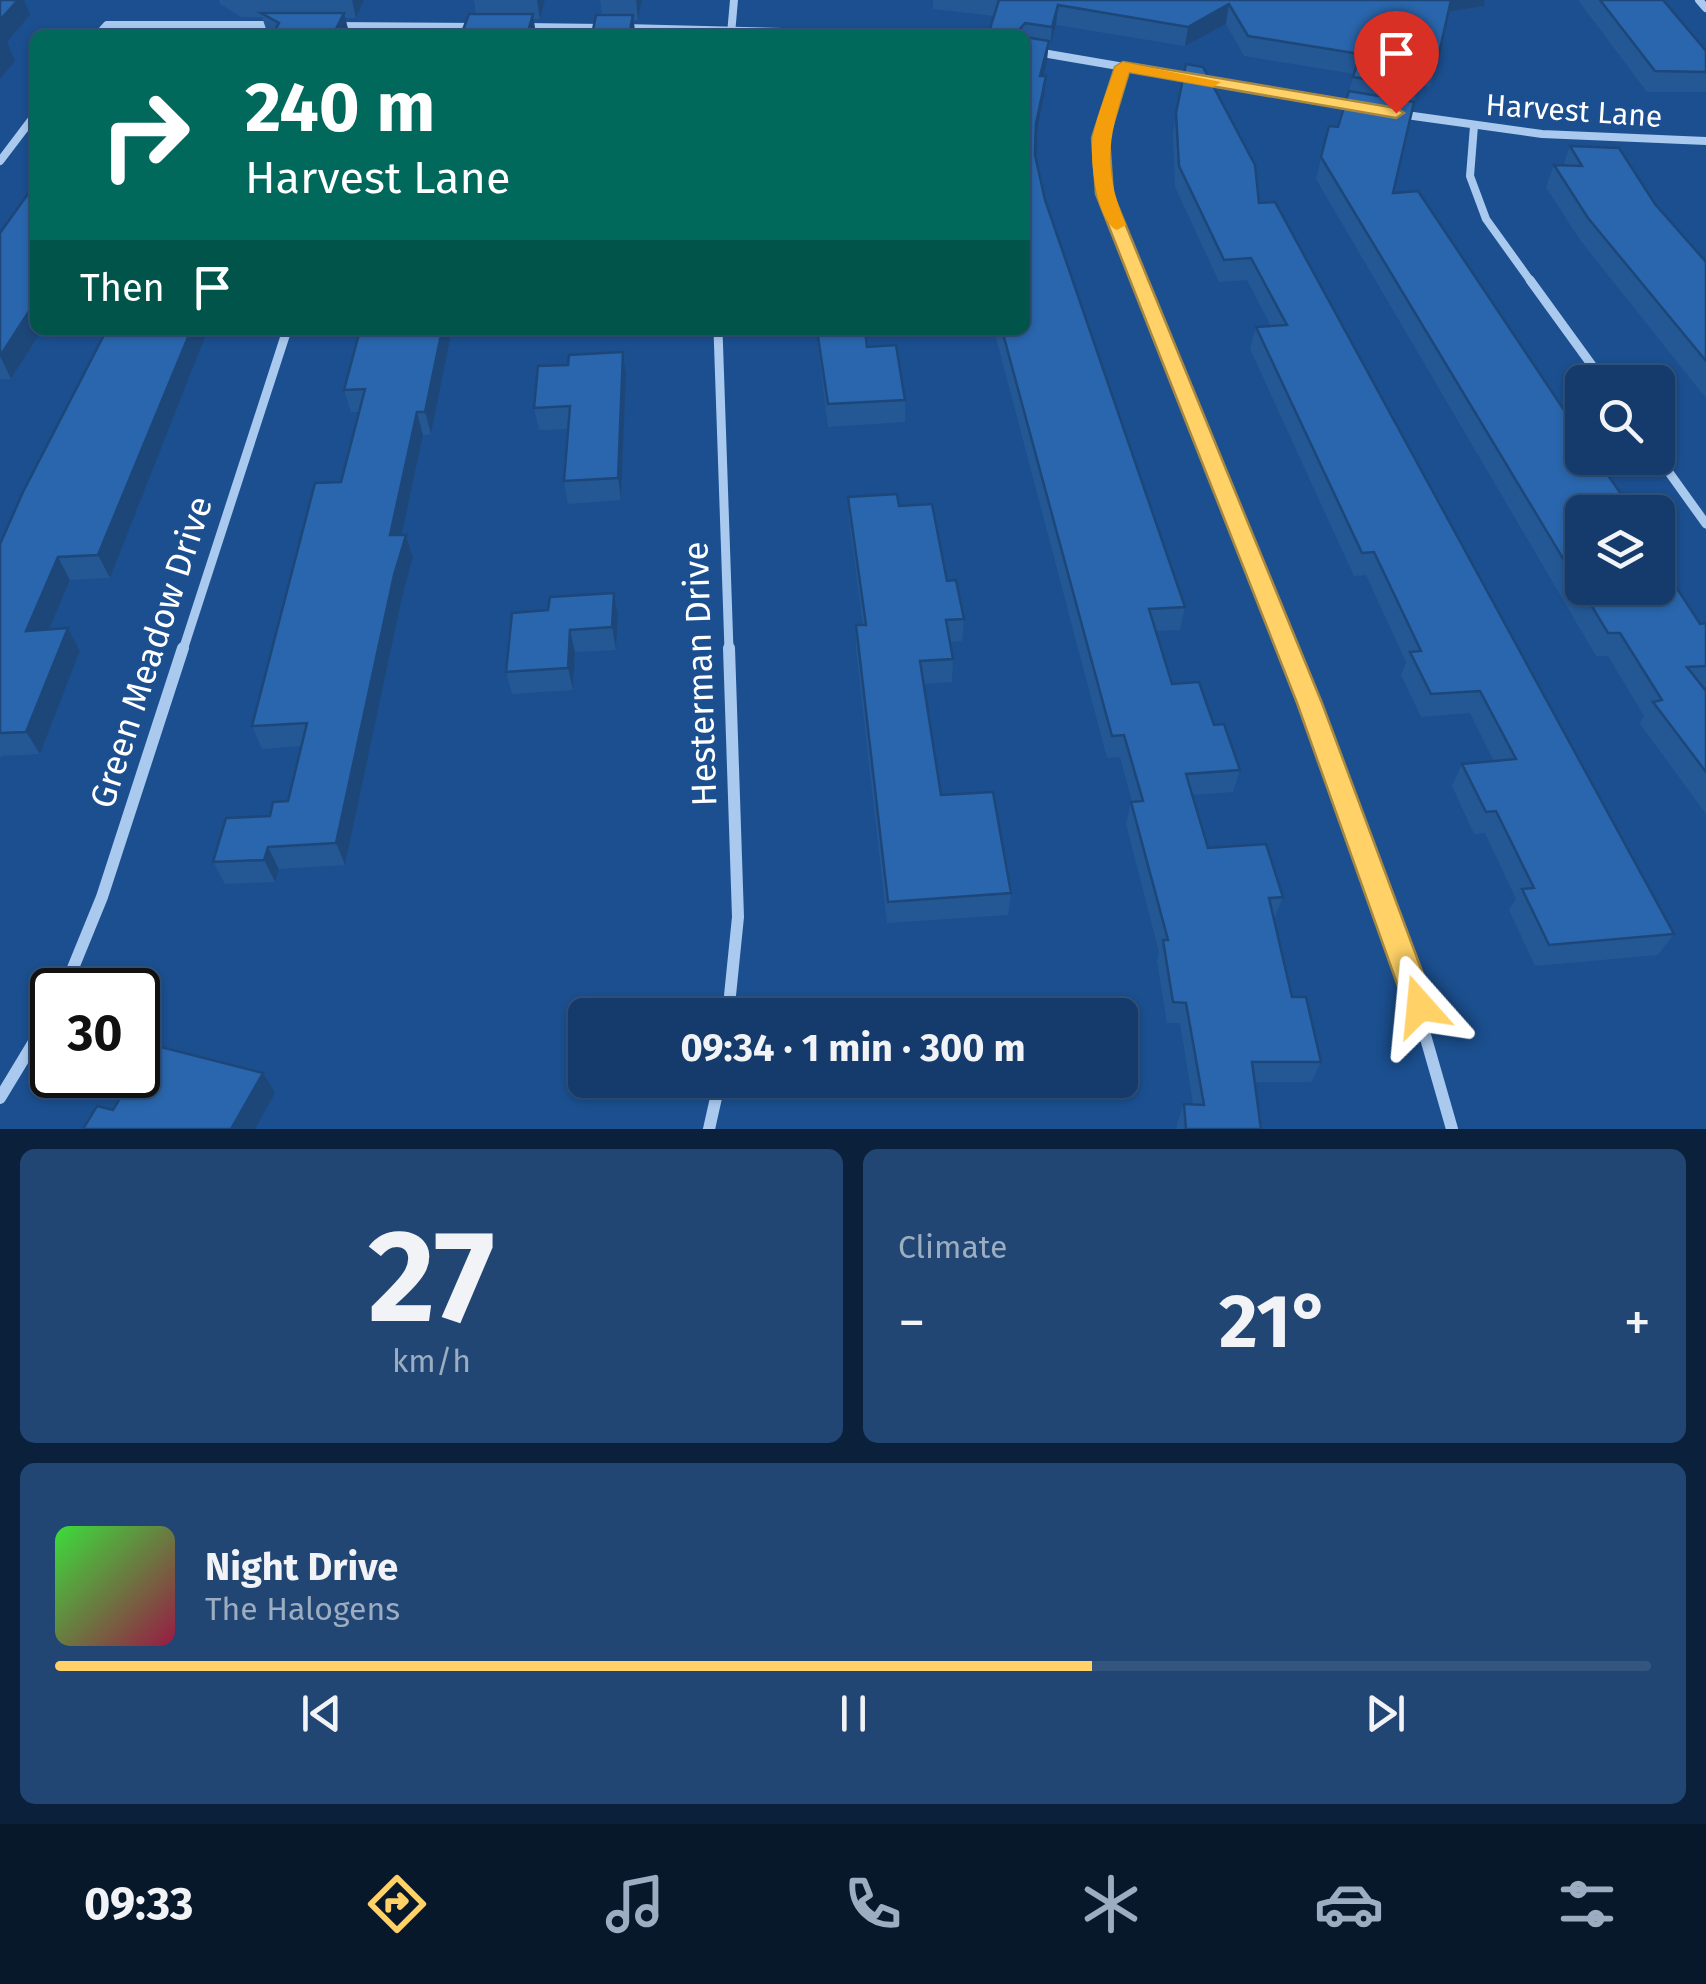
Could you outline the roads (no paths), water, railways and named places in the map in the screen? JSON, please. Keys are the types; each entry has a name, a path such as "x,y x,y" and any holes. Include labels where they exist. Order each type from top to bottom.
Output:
{"street":[{"path":"731,30 734,0"},
{"path":"1699,0 1706,8"},
{"path":"102,30 107,25 295,26"},
{"path":"334,26 394,30"},
{"path":"429,30 490,27"},
{"path":"510,27 643,30"},
{"path":"1030,51 1376,110"},
{"path":"1123,67 1100,138 1105,194 1393,924 1420,1006 1452,1129"},
{"name":"Harvest Lane","path":"1396,113 1542,134 1706,141"},
{"path":"0,161 30,122"},
{"path":"1474,126 1470,176 1486,219 1592,365"},
{"name":"Green Meadow Drive","path":"73,968 102,898 285,335"},
{"name":"Hesterman Drive","path":"718,335 738,918 730,998"},
{"path":"1671,475 1706,524"},
{"path":"0,1098 30,1048"},
{"path":"709,1129 716,1098"}]}
